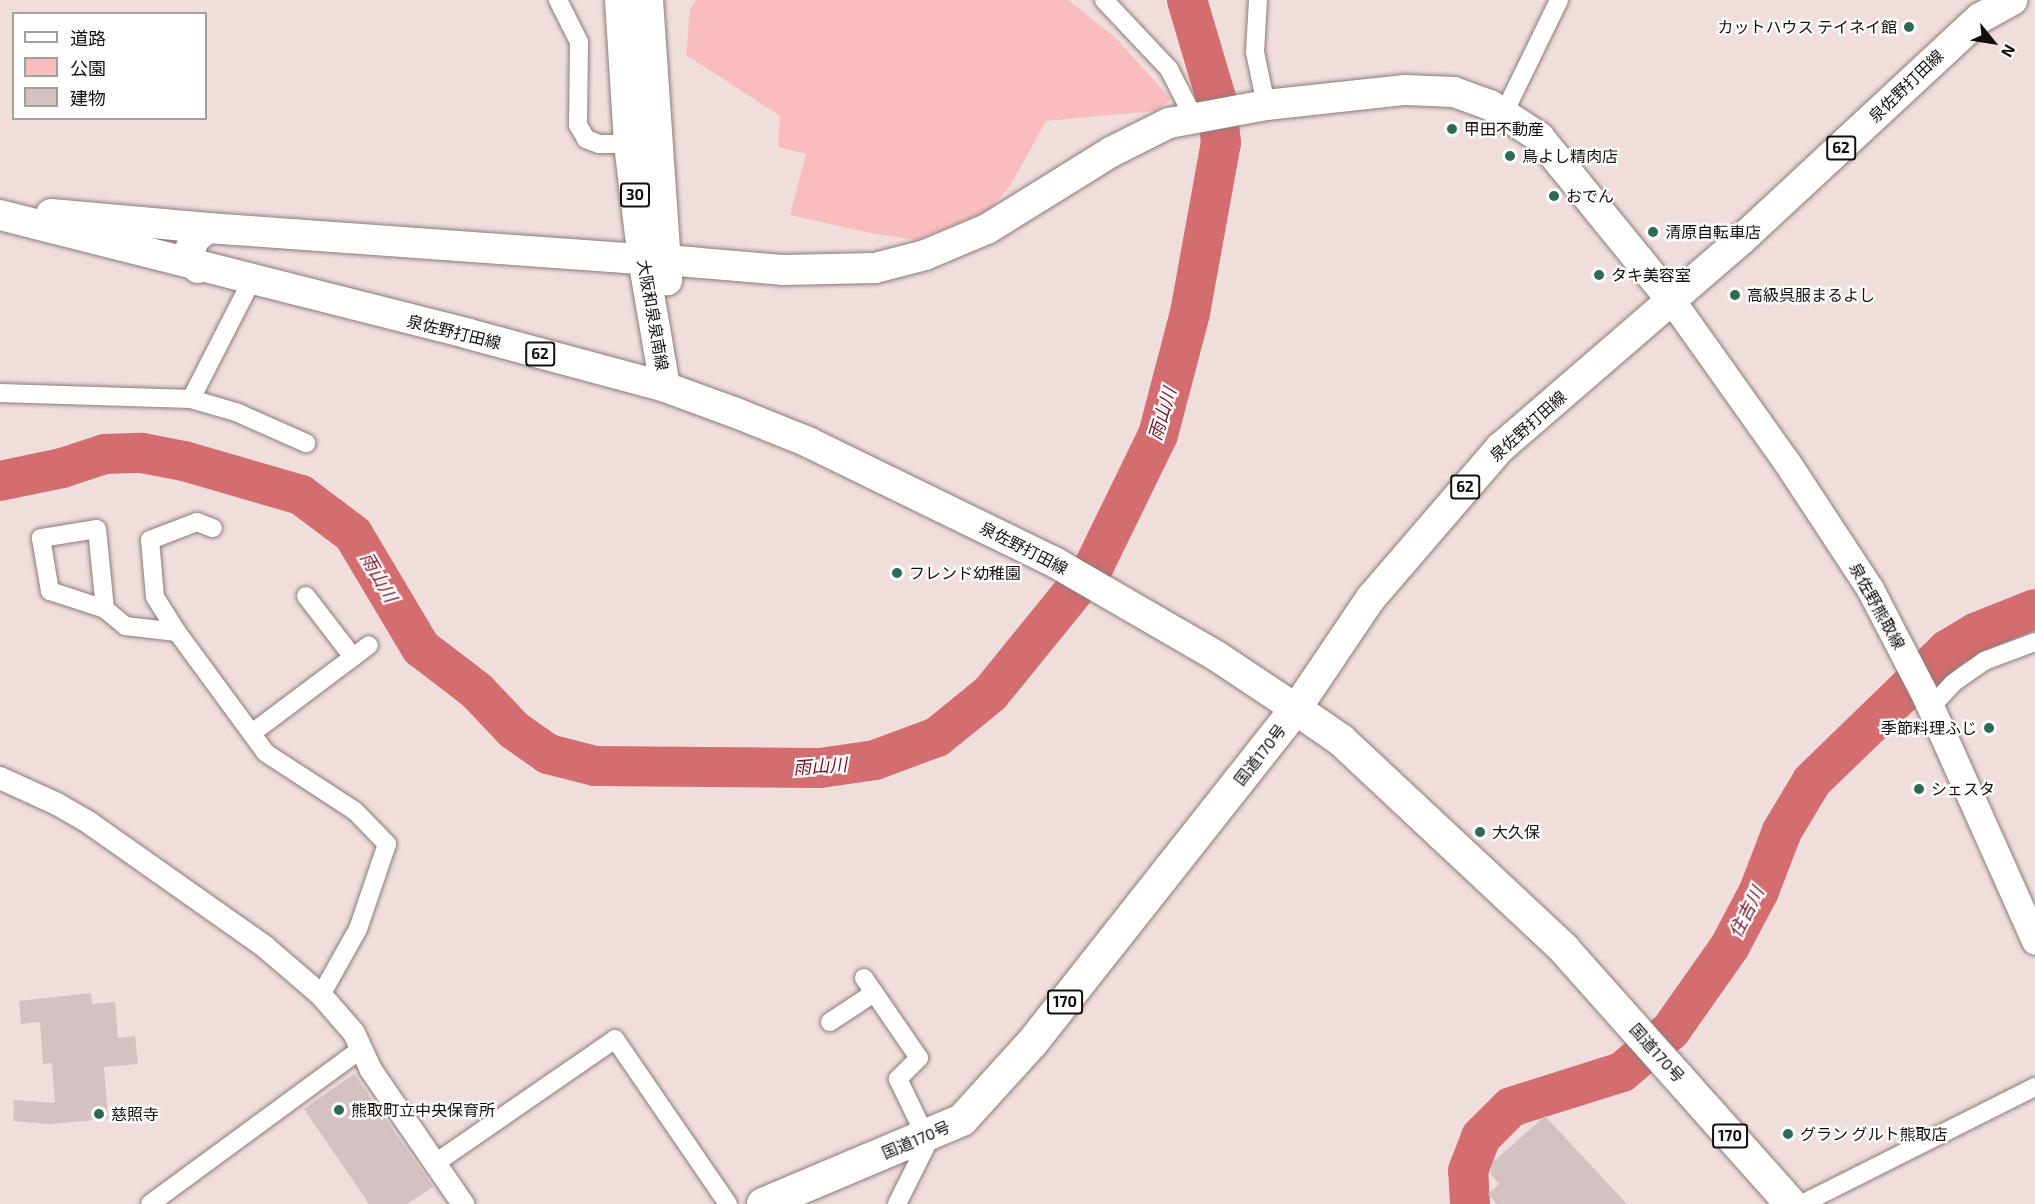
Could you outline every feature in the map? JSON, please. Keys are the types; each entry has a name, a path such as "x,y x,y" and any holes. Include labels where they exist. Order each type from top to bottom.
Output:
{"highway":[{"name":"国道170号","path":"764,1204 929,1136 962,1120 993,1089 1296,709 1341,740 1564,949 1791,1204"}],"main road":[{"name":"大阪和泉泉南線","path":"620,0 630,144 654,260"},
{"name":"大阪和泉泉南線","path":"648,0 654,260 665,387"},
{"name":"泉佐野打田線","path":"0,216 665,387 808,442 1056,563 1215,655 1296,709 1371,598 1483,466 1652,319 1670,298 1750,232 1980,18 2012,0"},
{"path":"0,208 208,228 654,260 834,271 875,268 925,255 987,229 1111,152 1169,123 1253,107 1405,90 1454,92 1504,113 1539,137 1670,298"},
{"path":"198,268 189,252 195,238 208,228"},
{"name":"泉佐野熊取線","path":"1670,298 1825,518 1870,589 1928,702 2035,941"}],"street":[{"path":"558,0 579,42 578,125 585,139 599,144 630,144"},
{"path":"1104,0 1169,69 1200,117"},
{"path":"1253,107 1258,0"},
{"path":"1504,113 1559,0"},
{"path":"191,399 251,282"},
{"path":"0,393 191,399 237,412 306,443"},
{"path":"213,528 197,522 150,540 156,597 177,632 266,753 355,811 387,844 358,929 321,995"},
{"path":"105,609 97,529 41,538 50,591 105,609 125,626 177,632"},
{"path":"306,596 353,657"},
{"path":"1928,702 1984,661 2035,642"},
{"path":"252,733 369,645"},
{"path":"0,778 57,804 91,824 264,946 321,995 363,1048 371,1070 463,1204"},
{"path":"830,1022 869,985 919,1058 898,1079 929,1136 897,1204"},
{"path":"434,1164 615,1040 728,1204"},
{"path":"150,1204 363,1048"},
{"path":"1802,1204 2035,1087"}],"green space":[{"path":"696,0 1068,0 1116,38 1171,99 1155,111 1046,121 1010,186 988,211 916,240 870,233 790,215 806,154 778,147 780,116 686,55 690,10"}],"building":[{"path":"91,993 92,1004 115,1002 118,1038 135,1036 138,1064 104,1067 108,1119 49,1124 13,1121 14,1100 55,1103 52,1063 43,1064 40,1022 21,1024 19,1001"},
{"path":"354,1074 433,1187 407,1204 369,1204 304,1109"},
{"path":"1545,1116 1627,1204 1497,1204 1488,1194 1499,1184 1490,1173 1492,1163"}],"waterway":[{"name":"雨山川","path":"0,481 62,468 105,454 142,453 184,461 301,495 353,534 421,648 477,691 514,730 548,754 595,766 820,768 875,760 937,737 990,694 1094,566 1158,435 1190,313 1221,143 1216,98 1187,0"},
{"name":"住吉川","path":"1470,1204 1468,1171 1481,1137 1511,1107 1622,1072 1671,1030 1730,946 1759,891 1782,831 1812,781 1947,650 1977,632 2035,609"}],"place":[{"name":"カットハウス テイネイ館","path":"1909,27"},
{"name":"甲田不動産","path":"1452,129"},
{"name":"鳥よし精肉店","path":"1510,156"},
{"name":"おでん","path":"1554,196"},
{"name":"清原自転車店","path":"1653,232"},
{"name":"タキ美容室","path":"1599,275"},
{"name":"高級呉服まるよし","path":"1735,295"},
{"name":"フレンド幼稚園","path":"897,573"},
{"name":"季節料理ふじ","path":"1989,728"},
{"name":"シェスタ","path":"1919,789"},
{"name":"大久保","path":"1480,832"},
{"name":"熊取町立中央保育所","path":"339,1110"},
{"name":"慈照寺","path":"99,1114"},
{"name":"グラン グルト熊取店","path":"1788,1134"}]}
